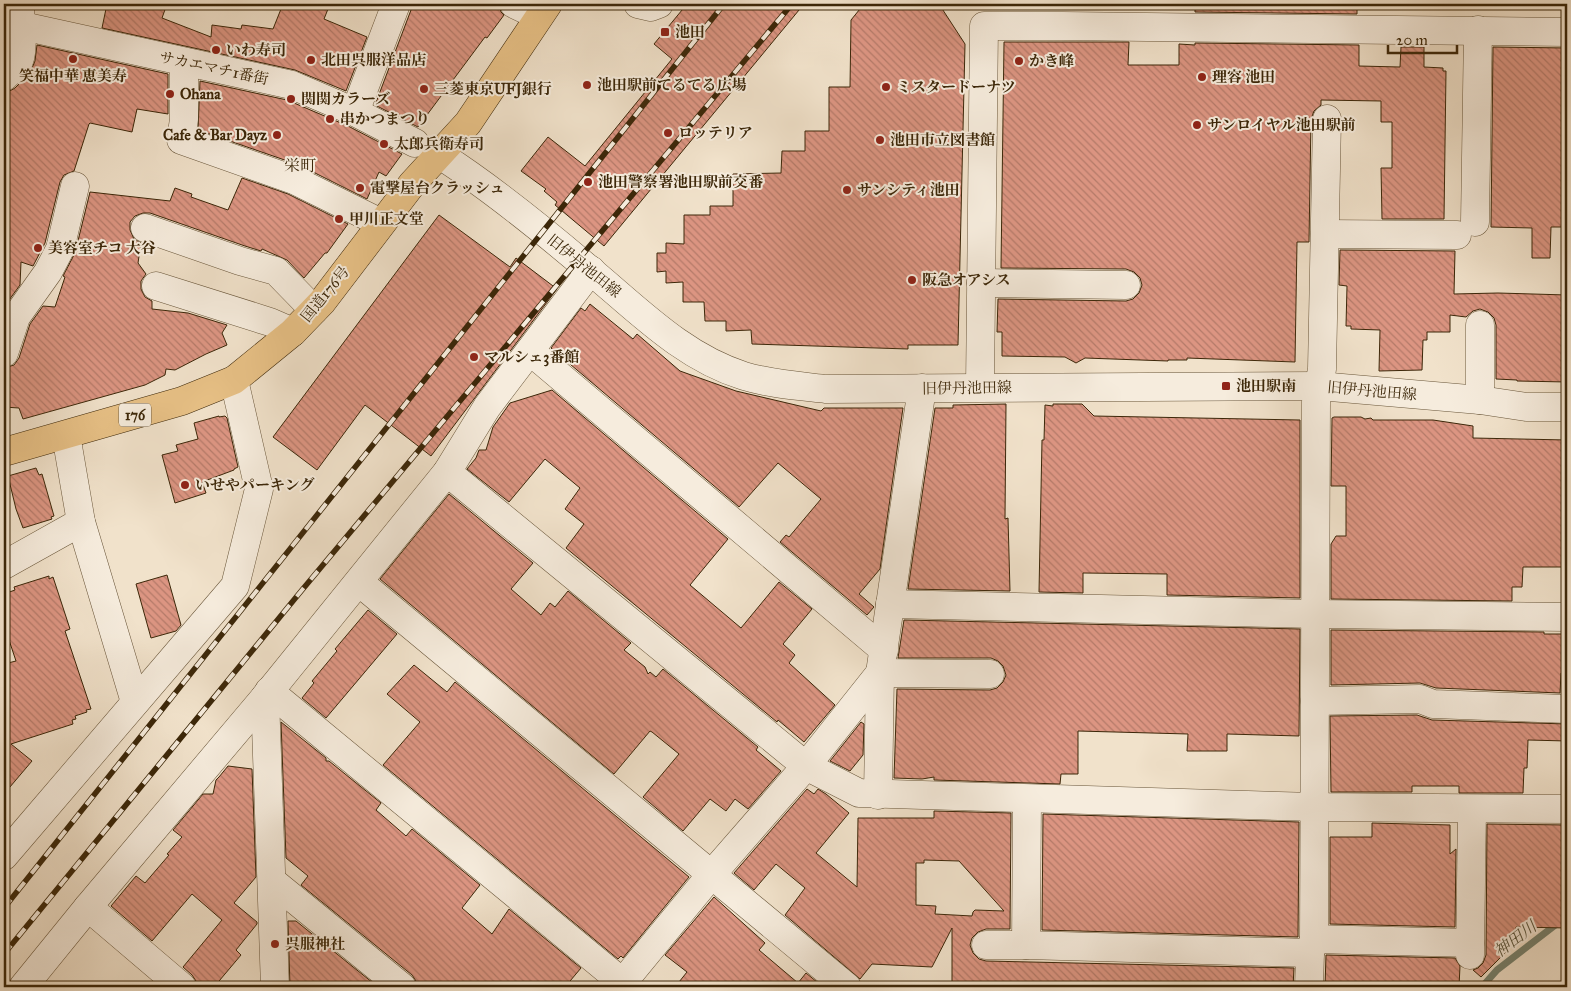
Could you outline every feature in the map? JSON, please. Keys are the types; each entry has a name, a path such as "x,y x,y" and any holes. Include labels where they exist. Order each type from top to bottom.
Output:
{"highway":[{"name":"国道176号","path":"4,452 66,436 182,401 234,380 293,332 322,302 380,223 412,184 468,123 544,10"}],"street":[{"path":"355,112 396,4"},
{"path":"514,4 544,10"},
{"path":"638,4 651,7 659,4"},
{"path":"4,77 18,62 22,47 15,17"},
{"name":"サカエマチ1番街","path":"15,17 184,62 292,85 355,112 415,143"},
{"path":"980,388 984,26 1567,32"},
{"path":"1325,234 1466,229 1478,30"},
{"path":"184,62 184,119 181,140 294,180 380,223"},
{"path":"1309,987 1312,946 1314,806 1316,402 1322,369 1327,119"},
{"name":"旧伊丹池田線","path":"440,155 472,176 591,270 666,335 704,359 743,376 782,384 826,389 1319,386 1480,400 1526,407 1567,407"},
{"path":"4,353 16,317 48,272 60,250 75,186"},
{"path":"145,228 240,261 276,271 314,310"},
{"path":"23,987 360,582 447,472 487,407 591,270"},
{"path":"981,283 1126,285"},
{"path":"156,286 270,322 293,332"},
{"path":"1480,325 1480,400"},
{"path":"530,351 882,662 990,674"},
{"path":"4,856 235,586 259,490 234,380"},
{"path":"878,794 882,662 922,388"},
{"path":"66,436 82,522 136,702"},
{"path":"447,472 806,766 859,793 1314,806 1567,809"},
{"path":"4,565 82,522"},
{"path":"360,582 847,987"},
{"path":"890,604 1567,618"},
{"path":"267,694 623,986 711,875 806,766 882,662"},
{"path":"267,694 275,987"},
{"path":"1315,701 1420,700 1432,704 1567,709"},
{"path":"1026,944 1027,799"},
{"path":"986,945 1312,946 1366,939 1375,942 1470,949 1472,809"},
{"path":"272,881 402,987"},
{"path":"88,907 182,987"}],"building":[{"path":"107,4 167,4 162,18 211,37 212,25 241,29 242,25 273,29 283,4 330,4 324,19 367,37 346,91 295,70 102,28"},
{"path":"411,4 499,4 504,15 487,38 485,37 418,127 375,105 411,10"},
{"path":"687,4 804,4 604,246 555,205 557,202 544,191 546,189 521,171 548,137 585,166 672,59 654,44"},
{"name":"サンシティ池田","path":"864,4 939,4 965,44 958,345 908,345 908,349 752,344 751,330 726,331 726,321 705,321 704,302 683,302 683,282 666,283 666,271 657,272 657,253 666,253 666,243 684,244 684,215 710,215 710,206 733,206 733,174 781,173 782,151 805,151 805,131 829,131 829,87 850,87 851,20"},
{"path":"1195,4 1357,4 1357,14 1195,12"},
{"path":"1004,42 1129,42 1128,65 1179,65 1179,44 1195,45 1195,43 1359,45 1359,66 1400,67 1401,47 1424,47 1424,67 1443,68 1443,71 1446,71 1444,219 1382,219 1381,168 1392,168 1392,122 1381,122 1381,101 1321,100 1321,105 1314,111 1311,119 1309,242 1297,242 1295,362 1187,358 1187,360 1168,361 1085,358 1076,363 1065,357 1002,356 1002,332 997,332 998,299 1126,301 1133,299 1139,293 1142,285 1140,278 1134,272 1126,269 1001,268"},
{"path":"37,45 168,74 168,114 137,109 132,132 89,124 74,171 64,175 60,182 45,243 33,266 21,262 20,285 4,307 4,92 15,88 30,73 35,61"},
{"path":"1493,47 1567,48 1567,227 1551,227 1550,258 1532,258 1532,228 1491,227"},
{"path":"200,81 287,100 348,126 402,154 386,176 379,172 367,199 299,165 198,130"},
{"path":"242,178 288,194 348,224 327,253 304,278 287,260 262,249 261,251 245,246 150,213 135,216 130,222 130,230 134,239 141,243 138,263 146,274 141,281 141,289 145,297 152,301 152,309 188,313 227,325 222,333 227,345 175,370 166,369 165,375 145,385 23,419 19,408 4,407 4,368 14,365 19,358 30,324 43,306 55,307 65,277 63,276 75,253 90,192 170,201 175,188 192,194 191,197 228,210"},
{"path":"439,215 510,267 516,258 557,289 431,456 365,405 317,470 273,437"},
{"path":"1340,250 1455,251 1454,294 1567,295 1567,382 1496,379 1496,325 1494,318 1488,312 1480,309 1473,311 1466,317 1450,315 1450,332 1427,332 1427,340 1423,340 1422,370 1379,371 1380,330 1351,329 1351,326 1346,326 1347,286 1339,285"},
{"path":"590,304 633,339 637,334 680,371 736,391 821,411 824,408 903,408 880,569 859,594 874,607 867,615 780,542 786,535 789,537 821,499 778,463 739,507 551,348 581,308 585,311"},
{"path":"552,390 728,539 690,585 741,628 779,582 812,609 783,644 795,655 789,663 835,705 804,742 778,720 777,722 566,548 584,524 565,509 580,488 545,459 509,502 467,469 476,458 479,450 486,450 493,427 510,403"},
{"path":"1006,404 1005,519 1008,518 1010,591 908,589 935,408 953,408 953,405"},
{"path":"1053,404 1082,404 1094,416 1300,420 1300,598 1167,595 1167,574 1083,573 1083,593 1039,592 1042,440 1044,440 1045,405 1053,406"},
{"path":"219,416 227,418 238,467 202,482 206,493 175,503 162,455 178,451 176,445 198,439 194,423"},
{"path":"1361,417 1373,420 1433,420 1473,426 1473,438 1567,440 1567,567 1523,567 1522,587 1512,587 1512,601 1331,599 1331,544 1336,536 1346,536 1346,486 1331,486 1332,418"},
{"path":"36,468 39,475 42,474 54,516 51,517 52,519 23,528 8,476"},
{"path":"449,494 533,563 511,589 541,615 550,603 555,607 568,591 631,643 624,650 645,667 648,674 650,672 656,677 663,669 758,747 756,750 781,771 748,809 735,799 726,811 710,799 683,831 643,797 679,754 650,731 614,774 380,579"},
{"path":"167,575 181,625 176,631 151,638 136,584"},
{"path":"49,576 49,579 53,577 70,629 65,631 91,709 75,716 76,719 72,720 73,724 11,744 32,761 4,794 4,664 16,661 4,625 4,594 15,590 14,587"},
{"path":"368,610 397,634 326,718 302,698 314,683 312,681 337,651 335,649"},
{"path":"904,620 1300,629 1299,736 1227,734 1227,751 1187,751 1188,734 1078,731 1078,774 1061,774 1060,784 934,780 934,777 922,779 894,778 897,689 990,690 997,688 1003,682 1006,675 1003,666 991,658 898,658"},
{"path":"1331,630 1544,632 1544,634 1567,634 1567,674 1561,673 1560,693 1436,688 1420,683 1331,685"},
{"path":"414,665 447,692 455,682 689,877 623,958 621,956 618,959 383,765 420,722 387,694"},
{"path":"1417,715 1432,720 1567,724 1567,741 1528,740 1527,768 1524,768 1523,793 1459,793 1459,786 1412,786 1412,792 1331,792 1330,716"},
{"path":"281,722 326,758 326,761 329,761 381,803 376,810 406,836 412,829 480,885 462,908 492,934 509,909 581,968 565,987 417,987 412,975 301,885 308,876 286,858"},
{"path":"861,722 864,724 863,755 850,771 830,761"},
{"path":"228,766 252,769 256,877 234,903 257,924 236,950 241,955 214,987 197,987 192,975 183,967 222,920 192,894 152,941 111,906 136,876 145,883 169,855 167,854 182,837 173,830 203,794 213,794 216,780"},
{"path":"807,789 814,794 818,789 849,813 816,853 857,887 858,818 934,818 934,811 1011,813 1010,929 986,929 978,932 972,938 970,945 973,953 979,959 986,961 1294,968 1293,987 972,987 952,985 952,928 932,967 872,964 860,979 785,915 805,888 776,864 754,890 734,873","holes":["924,860 959,861 1004,911 975,910 972,916 935,914 936,906 916,905 916,863 924,863"]},
{"path":"1043,814 1299,822 1298,937 1042,930"},
{"path":"1372,823 1450,825 1450,854 1456,849 1455,927 1330,924 1330,837 1372,837"},
{"path":"1487,824 1567,825 1567,928 1516,927 1515,941 1509,941 1509,949 1481,977 1473,970 1483,963 1486,955"},
{"path":"714,897 765,943 759,950 798,983 806,973 823,987 675,987 687,972 665,955"},
{"path":"288,921 296,921 378,987 290,987"},
{"path":"1326,955 1455,958 1460,966 1459,987 1325,987"}],"waterway":[{"name":"神田川","path":"1482,987 1497,970 1567,916"}],"railway":[{"path":"4,908 724,4"},
{"path":"4,954 302,590 792,4"}],"place":[{"name":"池田","path":"665,32"},
{"name":"いわ寿司","path":"216,50"},
{"name":"笑福中華 恵美寿","path":"73,59"},
{"name":"北田呉服洋品店","path":"311,60"},
{"name":"かき峰","path":"1019,61"},
{"name":"理容 池田","path":"1202,77"},
{"name":"池田駅前てるてる広場","path":"587,85"},
{"name":"ミスタードーナツ","path":"886,87"},
{"name":"三菱東京UFJ銀行","path":"424,89"},
{"name":"Ohana","path":"170,94"},
{"name":"関関カラーズ","path":"291,99"},
{"name":"串かつまつり","path":"330,119"},
{"name":"サンロイヤル池田駅前","path":"1197,125"},
{"name":"ロッテリア","path":"668,133"},
{"name":"Cafe & Bar Dayz","path":"277,135"},
{"name":"池田市立図書館","path":"880,140"},
{"name":"太郎兵衛寿司","path":"384,144"},
{"name":"池田警察署池田駅前交番","path":"588,182"},
{"name":"電撃屋台クラッシュ","path":"360,188"},
{"name":"サンシティ池田","path":"847,190"},
{"name":"甲川正文堂","path":"339,219"},
{"name":"美容室チコ 大谷","path":"38,248"},
{"name":"阪急オアシス","path":"912,280"},
{"name":"マルシェ3番館","path":"474,357"},
{"name":"池田駅南","path":"1226,386"},
{"name":"いせやパーキング","path":"185,485"},
{"name":"呉服神社","path":"275,944"}],"district":[{"name":"栄町","path":"300,165"}]}
